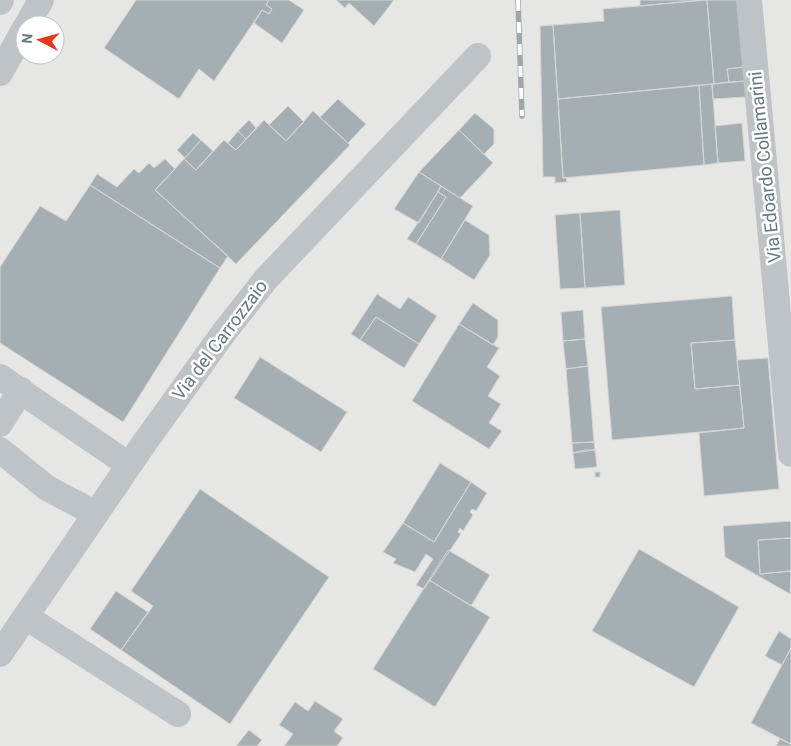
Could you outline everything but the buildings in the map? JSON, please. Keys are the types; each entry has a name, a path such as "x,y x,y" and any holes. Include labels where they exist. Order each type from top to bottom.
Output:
{"street":[{"path":"32,15 41,0"},
{"name":"Via Edoardo Collamarini","path":"748,0 791,454"},
{"path":"0,73 15,46"},
{"name":"Via del Carrozzaio","path":"0,654 129,465 225,331 266,279 478,56"},
{"path":"0,424 10,383 129,465"},
{"path":"0,450 47,488 96,514"},
{"path":"26,617 178,714"}],"shaded area":[{"path":"0,0 791,0 791,746 0,746"}],"railway":[{"path":"518,0 522,116"}]}
